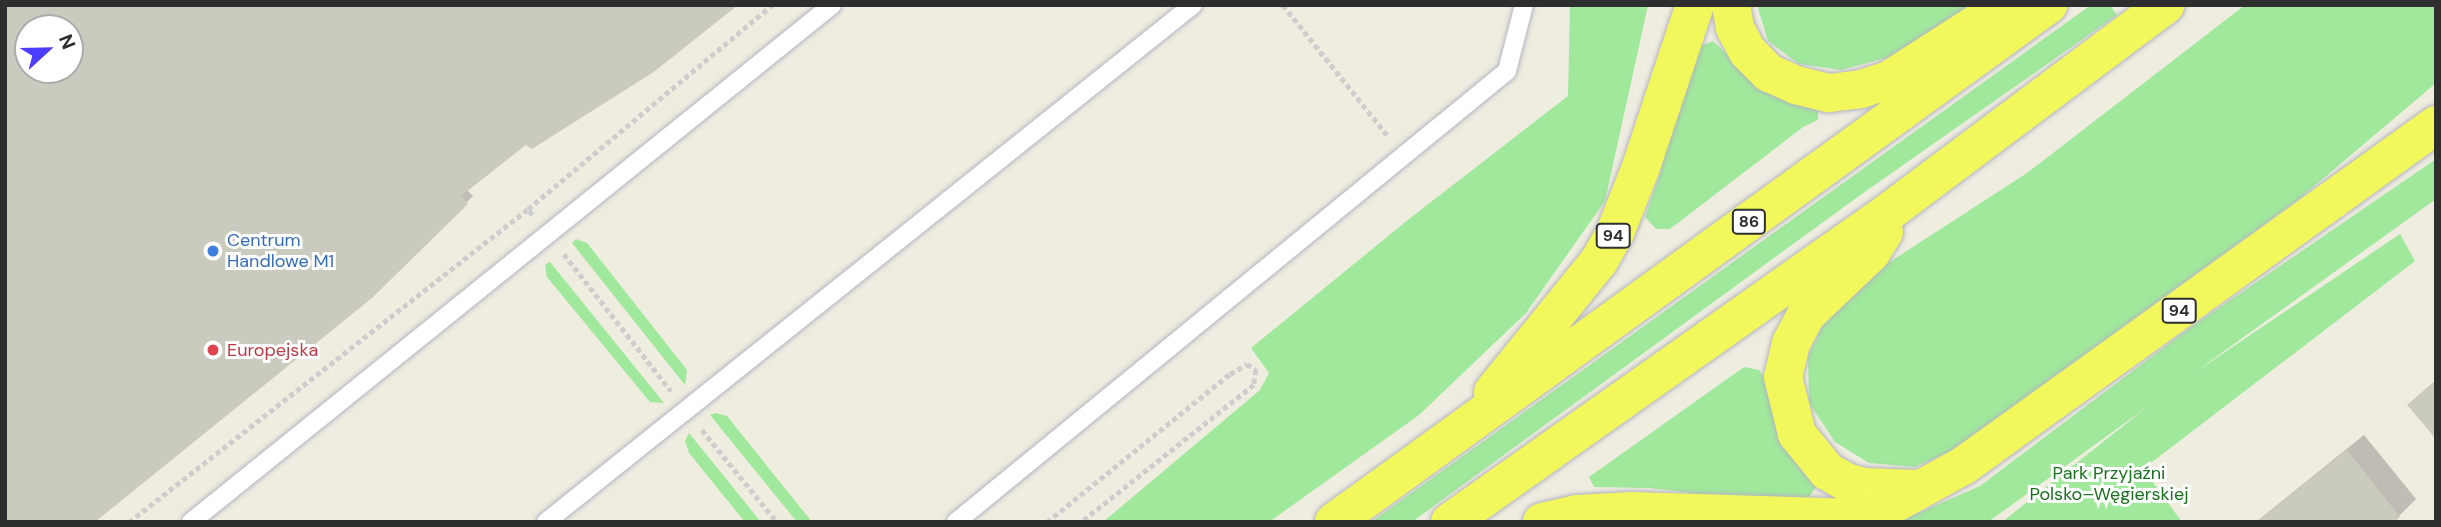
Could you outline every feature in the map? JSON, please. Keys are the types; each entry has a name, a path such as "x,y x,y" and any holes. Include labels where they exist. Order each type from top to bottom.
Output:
{"main road":[{"name":"94","path":"1464,429 1599,261 1615,233 1641,167 1695,5"},
{"path":"1731,5 1735,28 1748,51 1769,73 1796,85 1829,93 1861,89 1889,80 1982,20 2041,10"},
{"path":"1450,522 1891,211 2165,5"},
{"name":"86","path":"1334,522 2041,10"},
{"name":"94","path":"1542,522 1577,514 1633,511 1857,518 1894,505 1964,466 2436,125"},
{"path":"1891,211 1881,239 1871,253 1806,315 1791,343 1783,377 1797,434 1827,471 1846,482 1864,487 1919,489"}],"lane":[{"path":"191,522 832,5"},
{"path":"546,522 1194,5"},
{"path":"956,522 1507,71 1524,5"}],"path":[{"path":"129,522 528,209 772,5"},
{"path":"1283,5 1404,156"},
{"path":"528,209 777,522"},
{"path":"1047,522 1230,374 1247,364 1256,370 1254,385 1082,522"}],"green space":[{"path":"1570,5 1648,5 1605,201 1526,313 1419,415 1269,522 1103,522 1260,390 1269,373 1251,348 1409,219 1568,96"},
{"path":"1757,5 1972,5 1901,54 1841,70 1799,64 1768,41"},
{"path":"2091,5 2110,5 2117,15 1859,196 1412,522 1371,522"},
{"path":"2245,5 2436,5 2436,83 2299,199 1956,449 1915,467 1869,463 1835,442 1809,403 1808,357 1826,318 1882,267 2027,173"},
{"path":"1713,41 1739,66 1818,110 1818,120 1803,127 1670,229 1656,229 1645,217 1661,171 1671,126 1701,46"},
{"name":"Park Przyjaźni Polsko–Węgierskiej","path":"2436,159 2436,199 2191,375 2400,234 2415,261 2143,469 2182,522 2002,522 2147,407 1988,522 1898,522 1980,486 2191,327"},
{"path":"576,239 587,243 687,370 685,385 572,243"},
{"path":"550,262 664,403 650,402 547,277 545,265"},
{"path":"1744,367 1759,370 1769,385 1816,487 1803,506 1649,488 1594,487 1589,477"},
{"path":"716,413 727,416 812,522 797,522 710,415"},
{"path":"689,433 761,522 745,522 689,453 685,441"}],"building":[{"name":"Centrum Handlowe M1","path":"5,5 738,5 655,71 532,149 526,145 461,196 468,204 372,298 95,522 5,522"},
{"path":"2436,380 2436,439 2407,405"},
{"path":"2347,450 2400,517 2394,522 2257,522"}],"place":[{"name":"Centrum Handlowe M1","path":"213,251"},
{"name":"Europejska","path":"213,350"}]}
